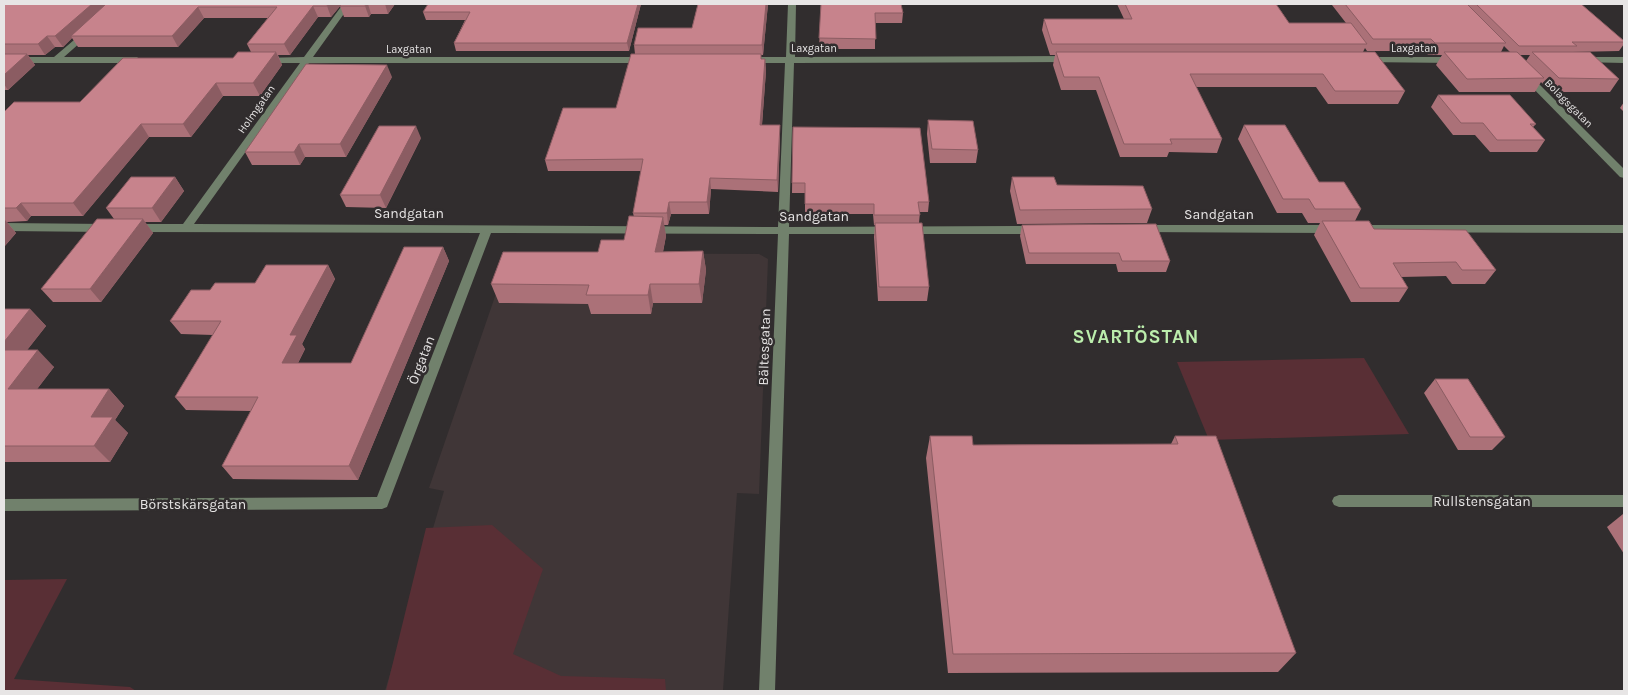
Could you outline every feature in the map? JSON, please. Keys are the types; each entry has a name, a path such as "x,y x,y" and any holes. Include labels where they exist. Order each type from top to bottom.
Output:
{"street":[{"name":"Holmgatan","path":"186,228 347,4"},
{"name":"Bältesgatan","path":"767,691 792,4"},
{"path":"57,59 97,23"},
{"name":"Laxgatan","path":"736,60 1084,59"},
{"path":"4,60 148,60"},
{"name":"Laxgatan","path":"255,60 658,60"},
{"name":"Laxgatan","path":"1351,60 1461,60"},
{"path":"1569,60 1624,60"},
{"name":"Bolagsgatan","path":"1516,66 1624,175"},
{"name":"Sandgatan","path":"4,227 487,228 783,232 1046,230"},
{"name":"Örgatan","path":"382,503 487,228"},
{"name":"Sandgatan","path":"1126,229 1624,229"},
{"name":"Rullstensgatan","path":"1339,501 1624,501"},
{"name":"Börstskärsgatan","path":"4,505 382,503"}],"shaded area":[{"path":"510,253 759,254 768,259 759,494 737,493 723,690 385,691 444,491 429,488"},
{"path":"1364,358 1409,434 1209,440 1177,362"},
{"path":"492,525 543,569 513,654 561,676 665,679 666,691 386,691 426,528"},
{"path":"67,579 14,679 130,687 136,691 4,691 4,580"}],"building":[{"path":"4,4 92,4 55,36 47,36 38,44 4,44"},
{"path":"106,4 328,4 327,6 313,6 284,44 247,44 277,7 198,7 172,36 71,36"},
{"path":"341,4 366,4 365,6 340,6"},
{"path":"428,4 638,4 627,43 454,43 470,12 423,12"},
{"path":"698,4 766,4 762,45 634,45 638,28 692,28"},
{"path":"821,4 901,4 903,13 875,13 876,39 819,38"},
{"path":"1125,4 1276,4 1289,23 1351,23 1367,44 1052,44 1044,19 1132,19"},
{"path":"1345,4 1467,4 1506,43 1435,43 1431,39 1373,39"},
{"path":"1476,4 1581,4 1624,42 1572,42 1577,46 1519,46"},
{"path":"238,52 276,52 253,83 216,83 183,124 141,124 73,203 21,203 16,208 4,208 4,112 14,102 80,102 123,58 233,58"},
{"path":"1056,52 1375,52 1405,91 1335,91 1323,74 1190,74 1222,139 1170,139 1172,144 1124,144 1099,77 1064,77"},
{"path":"1444,52 1517,52 1544,78 1467,79"},
{"path":"1532,52 1590,52 1619,79 1559,78"},
{"path":"4,54 27,54 4,75"},
{"path":"631,54 761,54 761,59 765,59 760,125 780,125 777,180 710,178 707,202 669,202 667,213 633,213 643,159 545,160 563,108 616,108"},
{"path":"306,64 387,65 340,144 299,144 294,152 245,152"},
{"path":"1438,95 1510,95 1536,124 1530,124 1545,140 1497,140 1483,123 1461,123"},
{"path":"928,120 973,121 978,150 932,149"},
{"path":"1244,125 1285,125 1319,182 1344,182 1361,209 1315,209 1309,199 1283,199"},
{"path":"379,126 416,126 380,195 340,195"},
{"path":"793,127 920,128 929,202 918,202 920,215 874,215 874,204 805,204 805,183 792,183"},
{"path":"131,177 175,177 152,208 106,208"},
{"path":"1012,177 1054,177 1057,185 1143,186 1152,209 1020,210"},
{"path":"629,216 663,217 655,252 703,251 699,284 650,284 648,295 586,295 589,285 491,284 503,252 598,252 601,240 624,240"},
{"path":"97,219 143,219 90,289 41,289"},
{"path":"1322,221 1369,221 1374,229 1466,230 1496,270 1462,270 1456,262 1393,263 1408,288 1360,288"},
{"path":"875,223 922,223 929,287 879,287"},
{"path":"1156,224 1170,261 1122,261 1119,253 1029,253 1022,225"},
{"path":"404,247 443,247 349,466 222,466 258,397 175,397 221,321 170,321 191,290 210,290 215,283 255,283 266,265 328,265 290,335 297,335 282,363 351,363"},
{"path":"4,309 30,309 4,342"},
{"path":"4,350 38,350 8,389 109,389 91,417 113,417 94,446 4,446"},
{"path":"1435,379 1468,379 1505,437 1470,437"},
{"path":"930,436 972,436 973,445 1178,444 1175,436 1216,436 1296,653 953,654"}],"district":[{"name":"SVARTÖSTAN","path":"1136,336"}]}
